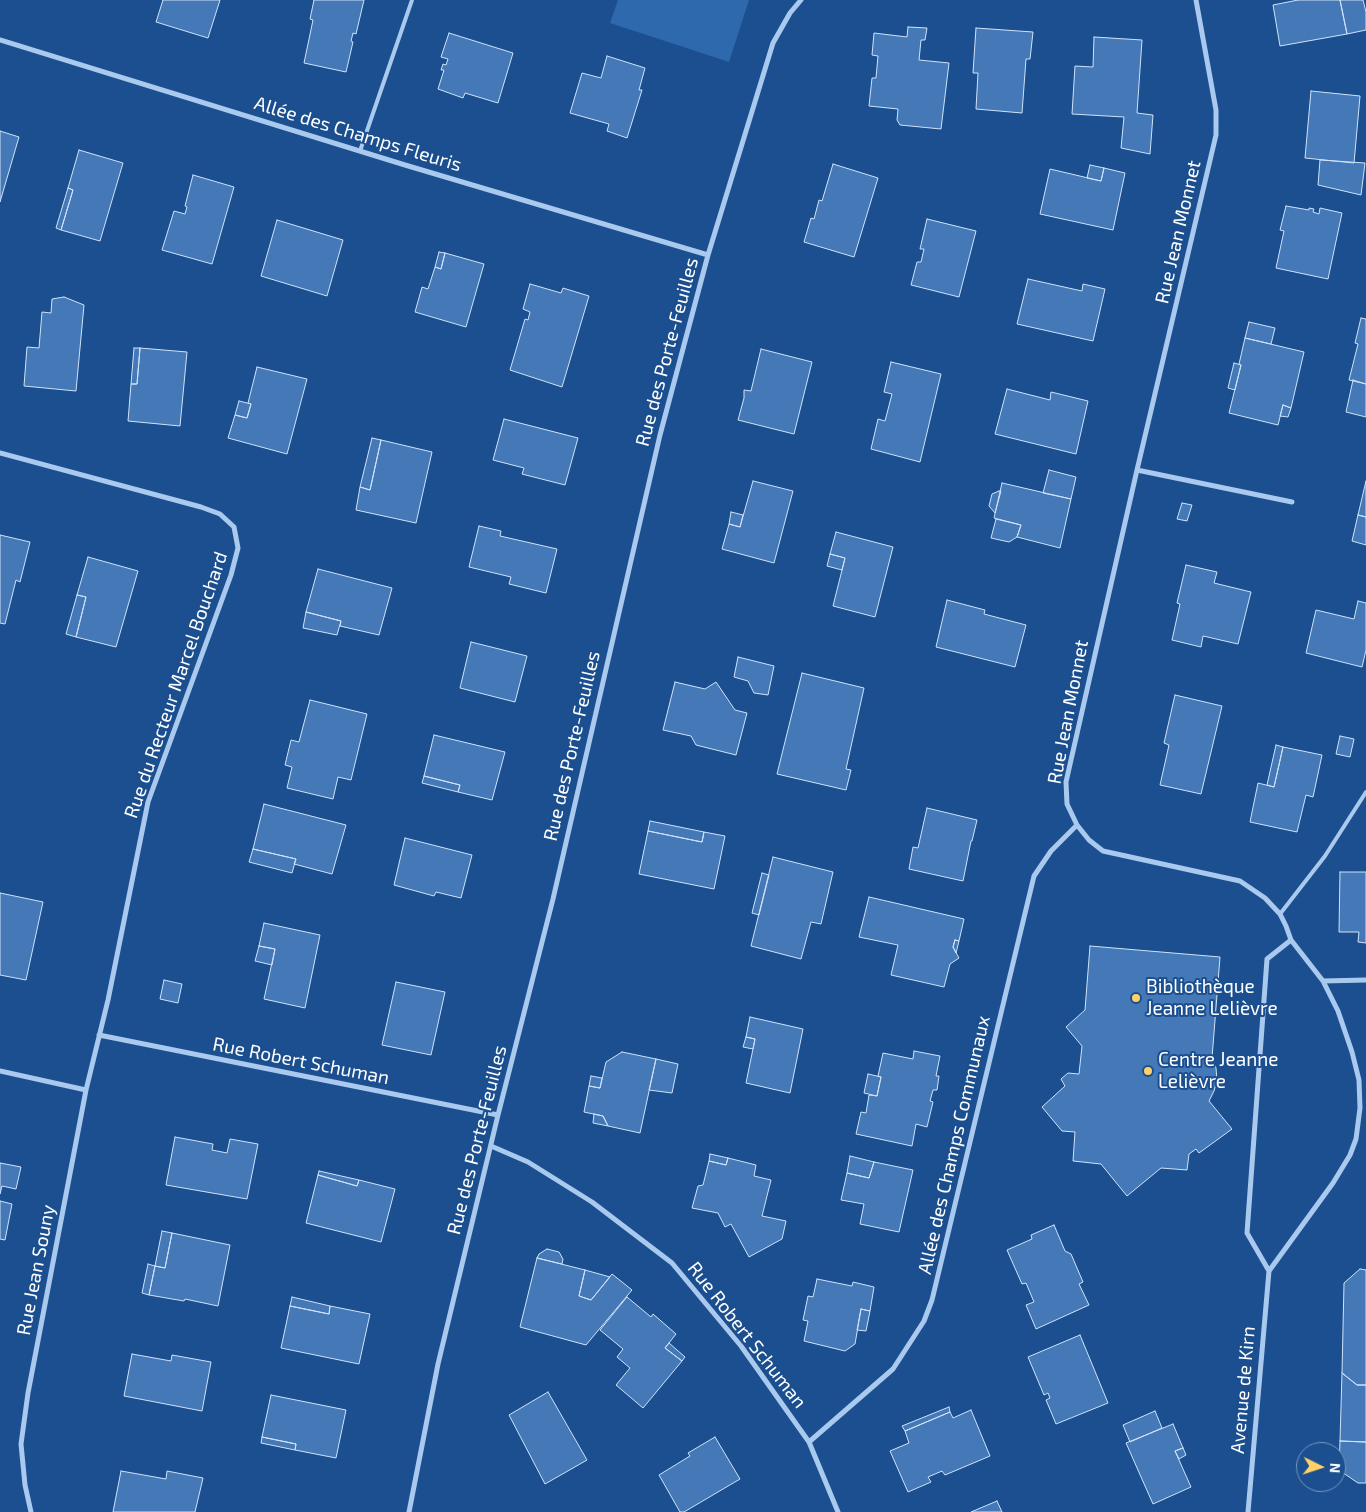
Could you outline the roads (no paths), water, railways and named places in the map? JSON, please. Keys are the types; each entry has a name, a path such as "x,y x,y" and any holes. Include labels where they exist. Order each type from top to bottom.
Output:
{"street":[{"name":"Rue des Porte-Feuilles","path":"408,1512 438,1364 498,1115 541,949 660,435 708,255 773,43 790,13 801,0"},
{"name":"Rue Jean Monnet","path":"1196,0 1216,110 1216,135 1066,782 1067,804 1076,826 1103,851 1240,881 1266,898 1280,914 1291,940 1323,981 1338,1012 1352,1052 1359,1080 1360,1108 1356,1139 1350,1156 1333,1183 1269,1271"},
{"name":"Allée des Champs Fleuris","path":"0,40 360,151 708,255"},
{"name":"Rue du Recteur Marcel Bouchard","path":"0,453 220,514 234,526 238,548 231,575 148,802 108,1000 99,1035"},
{"path":"1137,470 1292,502"},
{"name":"Allée des Champs Communaux","path":"810,1442 893,1369 924,1321 932,1300 1034,876 1051,851 1076,826"},
{"path":"1269,1271 1247,1233 1267,959 1291,940"},
{"path":"1323,981 1366,980"},
{"name":"Rue Robert Schuman","path":"99,1035 498,1115"},
{"name":"Rue Jean Souny","path":"31,1512 25,1485 21,1444 28,1392 86,1090 99,1035"},
{"path":"0,1071 86,1090"},
{"name":"Rue Robert Schuman","path":"491,1146 528,1162 592,1202 672,1263 741,1346 810,1442 838,1512"},
{"name":"Avenue de Kirn","path":"1248,1512 1269,1271"}],"lane":[{"path":"360,151 412,0"},
{"path":"1280,914 1325,856 1366,792"}],"place":[{"name":"Bibliothèque Jeanne Lelièvre","path":"1136,998"},
{"name":"Centre Jeanne Lelièvre","path":"1148,1071"}]}
